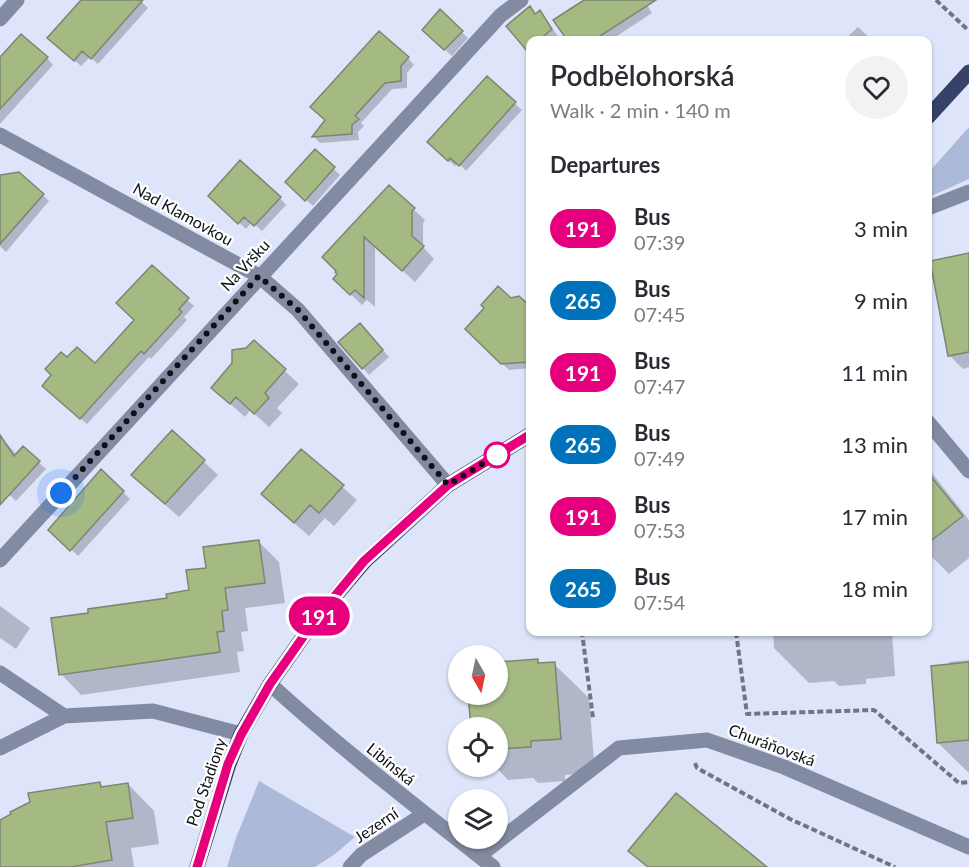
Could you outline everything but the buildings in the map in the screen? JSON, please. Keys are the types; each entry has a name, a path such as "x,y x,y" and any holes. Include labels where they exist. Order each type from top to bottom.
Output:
{"main road":[{"path":"932,113 969,72"},
{"name":"Pod Stadiony","path":"197,867 228,764 241,735 270,684 315,620 364,561 448,485 526,437"}],"street":[{"path":"0,20 17,0"},
{"name":"Na Vršku","path":"0,560 501,15 521,0"},
{"name":"Nad Klamovkou","path":"0,135 259,276 298,310 448,485"},
{"path":"932,206 969,192"},
{"path":"932,427 969,471"},
{"path":"0,673 64,716"},
{"name":"Libínská","path":"270,684 320,730 493,867"},
{"path":"0,748 64,716 153,711 241,735"},
{"name":"Churáňovská","path":"479,856 619,748 707,740 784,767 969,847"},
{"name":"Jezerní","path":"350,867 361,855 424,814"}],"path":[{"path":"936,0 966,29"},
{"path":"583,636 593,718"},
{"path":"737,636 747,714 874,710 959,783 969,782"},
{"path":"690,742 692,757 697,768 790,819 895,867"}],"shaded area":[{"path":"969,127 969,179 932,196 932,169"},
{"path":"259,781 355,837 315,867 227,867"}],"bus line":[{"name":"191","path":"197,867 228,764 241,735 270,684 315,620 364,561 448,485 526,437"}],"route":[{"path":"61,493 259,276 298,310 448,485 497,455"}]}
